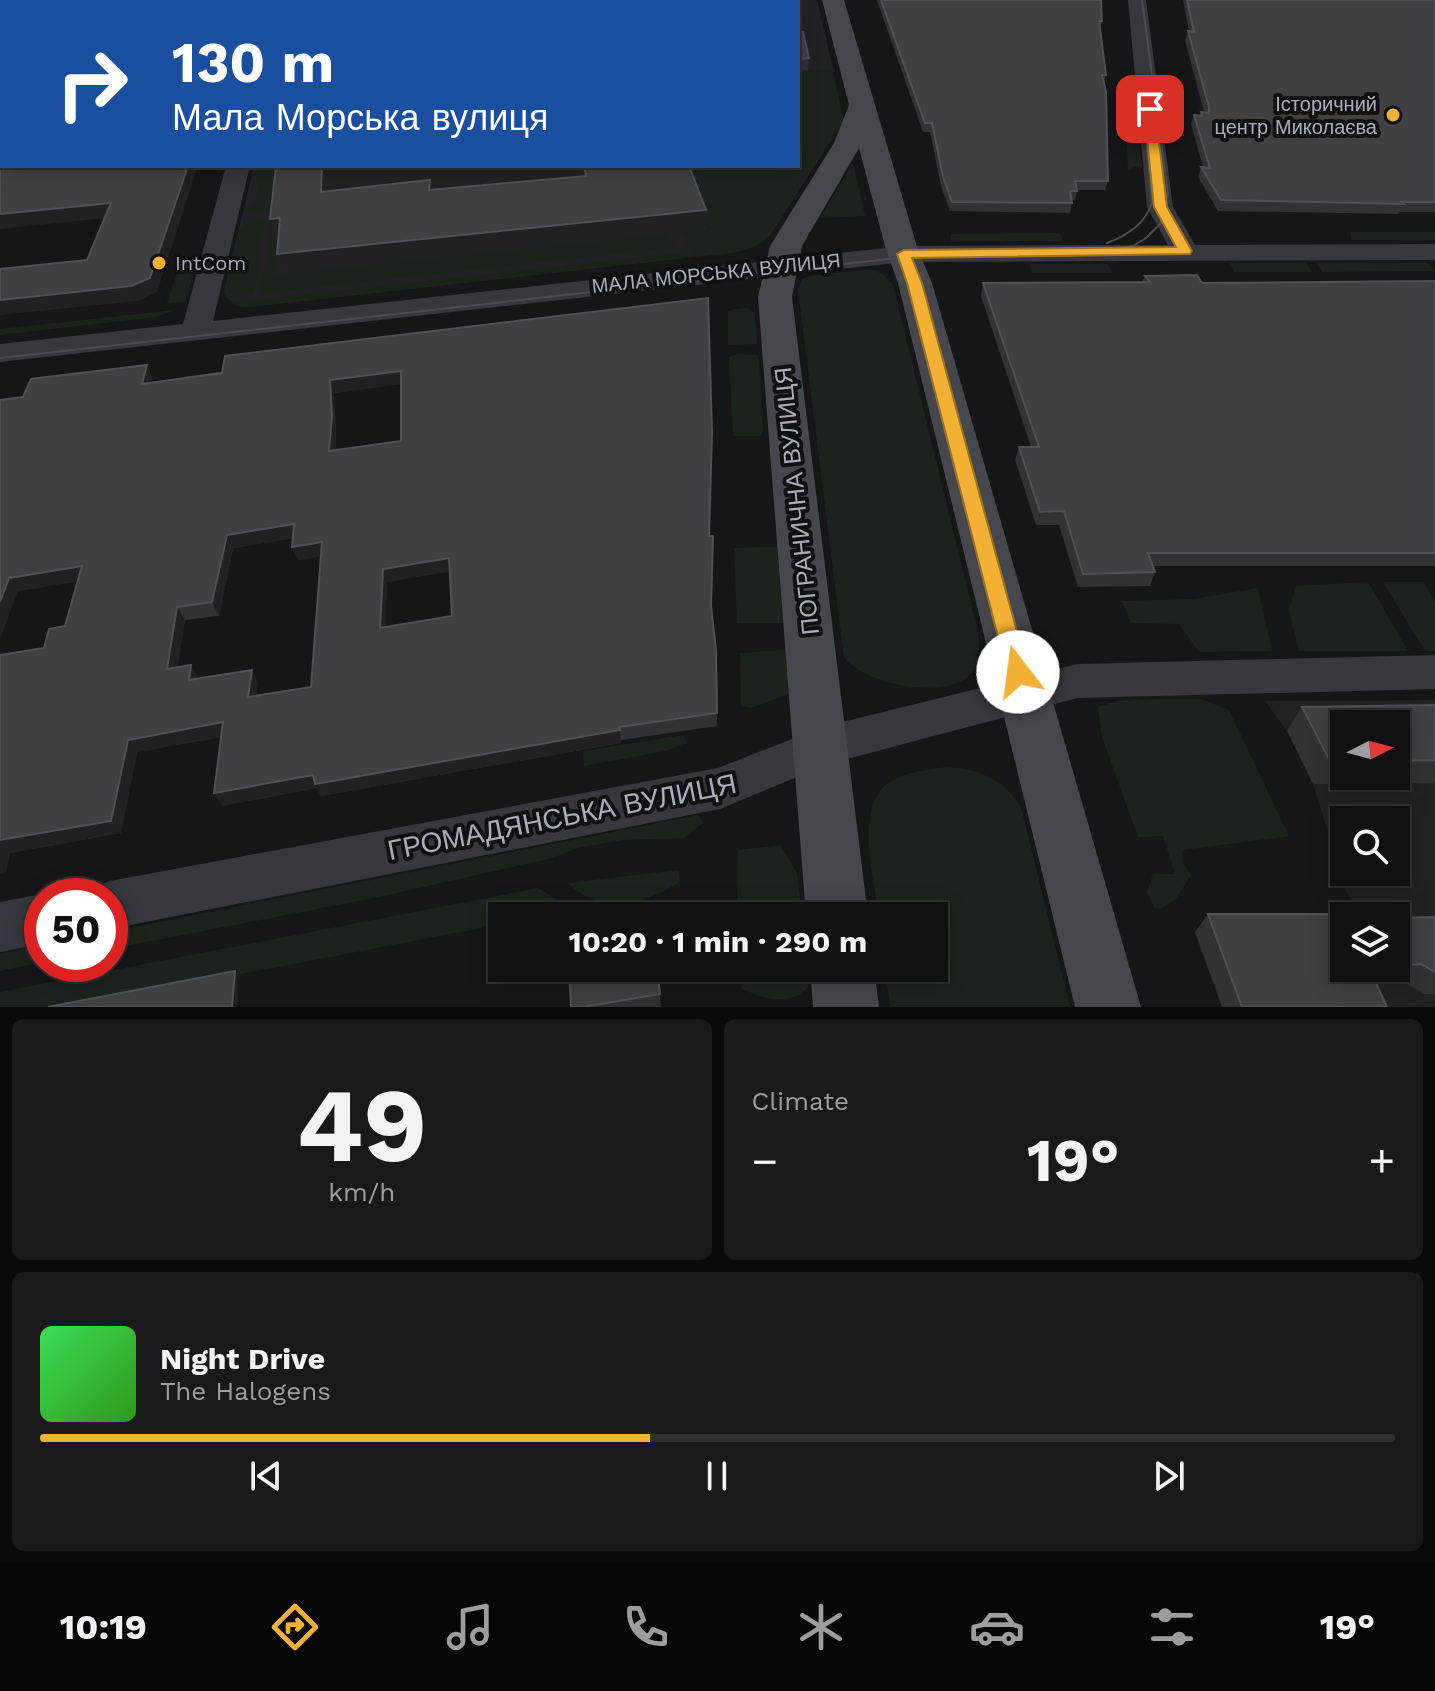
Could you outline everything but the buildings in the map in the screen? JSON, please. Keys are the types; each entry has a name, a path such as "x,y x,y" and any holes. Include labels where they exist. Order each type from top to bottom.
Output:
{"main road":[{"path":"833,0 921,308 1108,1007"},
{"name":"ПОГРАНИЧНА ВУЛИЦЯ","path":"836,902 775,297 786,246 848,143 861,106"},
{"path":"843,982 846,1007"}],"street":[{"path":"1137,0 1160,207 1185,251"},
{"path":"196,331 237,168"},
{"name":"МАЛА МОРСЬКА ВУЛИЦЯ","path":"0,353 904,254 1435,252"},
{"name":"ГРОМАДЯНСЬКА ВУЛИЦЯ","path":"128,902 720,788 822,746 1025,697 1078,681 1435,672"},
{"path":"0,927 24,922"}],"shaded area":[{"path":"800,0 817,0 833,70 800,71"},
{"path":"833,70 842,124 771,234 755,246 724,254 250,307 230,303 691,252 683,234 709,231 692,188 701,186 695,169 800,168 800,71"},
{"path":"1126,115 1137,116 1142,168 1135,167 1128,171"},
{"path":"853,163 865,216 820,218"},
{"path":"254,168 706,168 696,169 702,187 692,188 709,231 684,234 694,257 250,307 237,306 225,297"},
{"path":"276,171 269,211 246,213 244,209 255,206 259,179 251,178"},
{"path":"271,218 279,222 273,276 668,235 676,247 264,293"},
{"path":"265,219 254,294 225,297 238,231 249,222"},
{"path":"1350,232 1435,232 1435,240 1351,240"},
{"path":"1059,233 1063,241 951,241 951,234"},
{"path":"197,261 185,302 167,303 181,262"},
{"path":"1426,262 1435,271 1322,272 1317,263"},
{"path":"1230,263 1306,263 1312,272 1234,272"},
{"path":"1030,264 1108,264 1112,273 1031,273"},
{"path":"870,269 883,274 893,285 978,633 979,652 974,670 952,685 919,688 883,681 854,666 844,657 798,289 802,279 809,276"},
{"path":"749,308 755,313 757,344 728,345 728,311"},
{"path":"175,310 156,317 0,335 0,329"},
{"path":"756,355 759,359 763,430 760,436 733,436 729,357"},
{"path":"777,547 783,623 737,623 734,548"},
{"path":"1368,582 1408,651 1299,651 1289,610 1296,586"},
{"path":"1383,582 1424,582 1435,602 1435,651 1425,651"},
{"path":"1258,588 1272,651 1199,652 1179,624 1131,623 1122,601 1193,599"},
{"path":"785,650 789,694 751,708 741,706 740,653"},
{"path":"1201,699 1229,710 1289,836 1183,850 1182,862 1191,875 1176,899 1161,909 1154,908 1147,892 1153,874 1175,874 1163,836 1138,837 1102,737 1098,707 1121,700"},
{"path":"1435,700 1435,1007 1223,1007 1195,932 1326,932 1330,940 1330,982 1410,982 1410,902 1351,902 1344,886 1410,886 1410,806 1330,806 1330,835 1313,784 1287,731 1265,701"},
{"path":"684,735 686,743 665,751 584,766 583,751"},
{"path":"946,767 979,773 998,782 1021,807 1070,1007 890,1007 887,982 948,982 948,902 877,902 869,843 872,807 879,792 891,781 910,773"},
{"path":"698,815 703,823 683,838 624,840 581,847 552,858 384,896 128,946 128,928"},
{"path":"780,845 797,873 800,902 737,902 738,850"},
{"path":"679,870 680,882 651,897 631,902 595,900 567,883"},
{"path":"538,888 560,902 488,902 488,927 68,1007 0,1007 0,992 52,982 128,982 128,967"},
{"path":"24,949 24,966 0,971 0,954"},
{"path":"741,982 808,982 808,987 801,993 785,999 759,996 742,989"}],"tram line":[{"path":"0,358 906,257 1093,255 1133,246 1160,224 1168,194 1142,0"},
{"path":"1107,243 1134,228 1145,217 1152,203 1141,80"}],"place":[{"name":"Історичний центр Миколаєва","path":"1393,115"},
{"name":"IntCom","path":"159,263"}],"route":[{"path":"1018,672 915,283 904,254 1185,251 1160,207 1150,109"}]}
